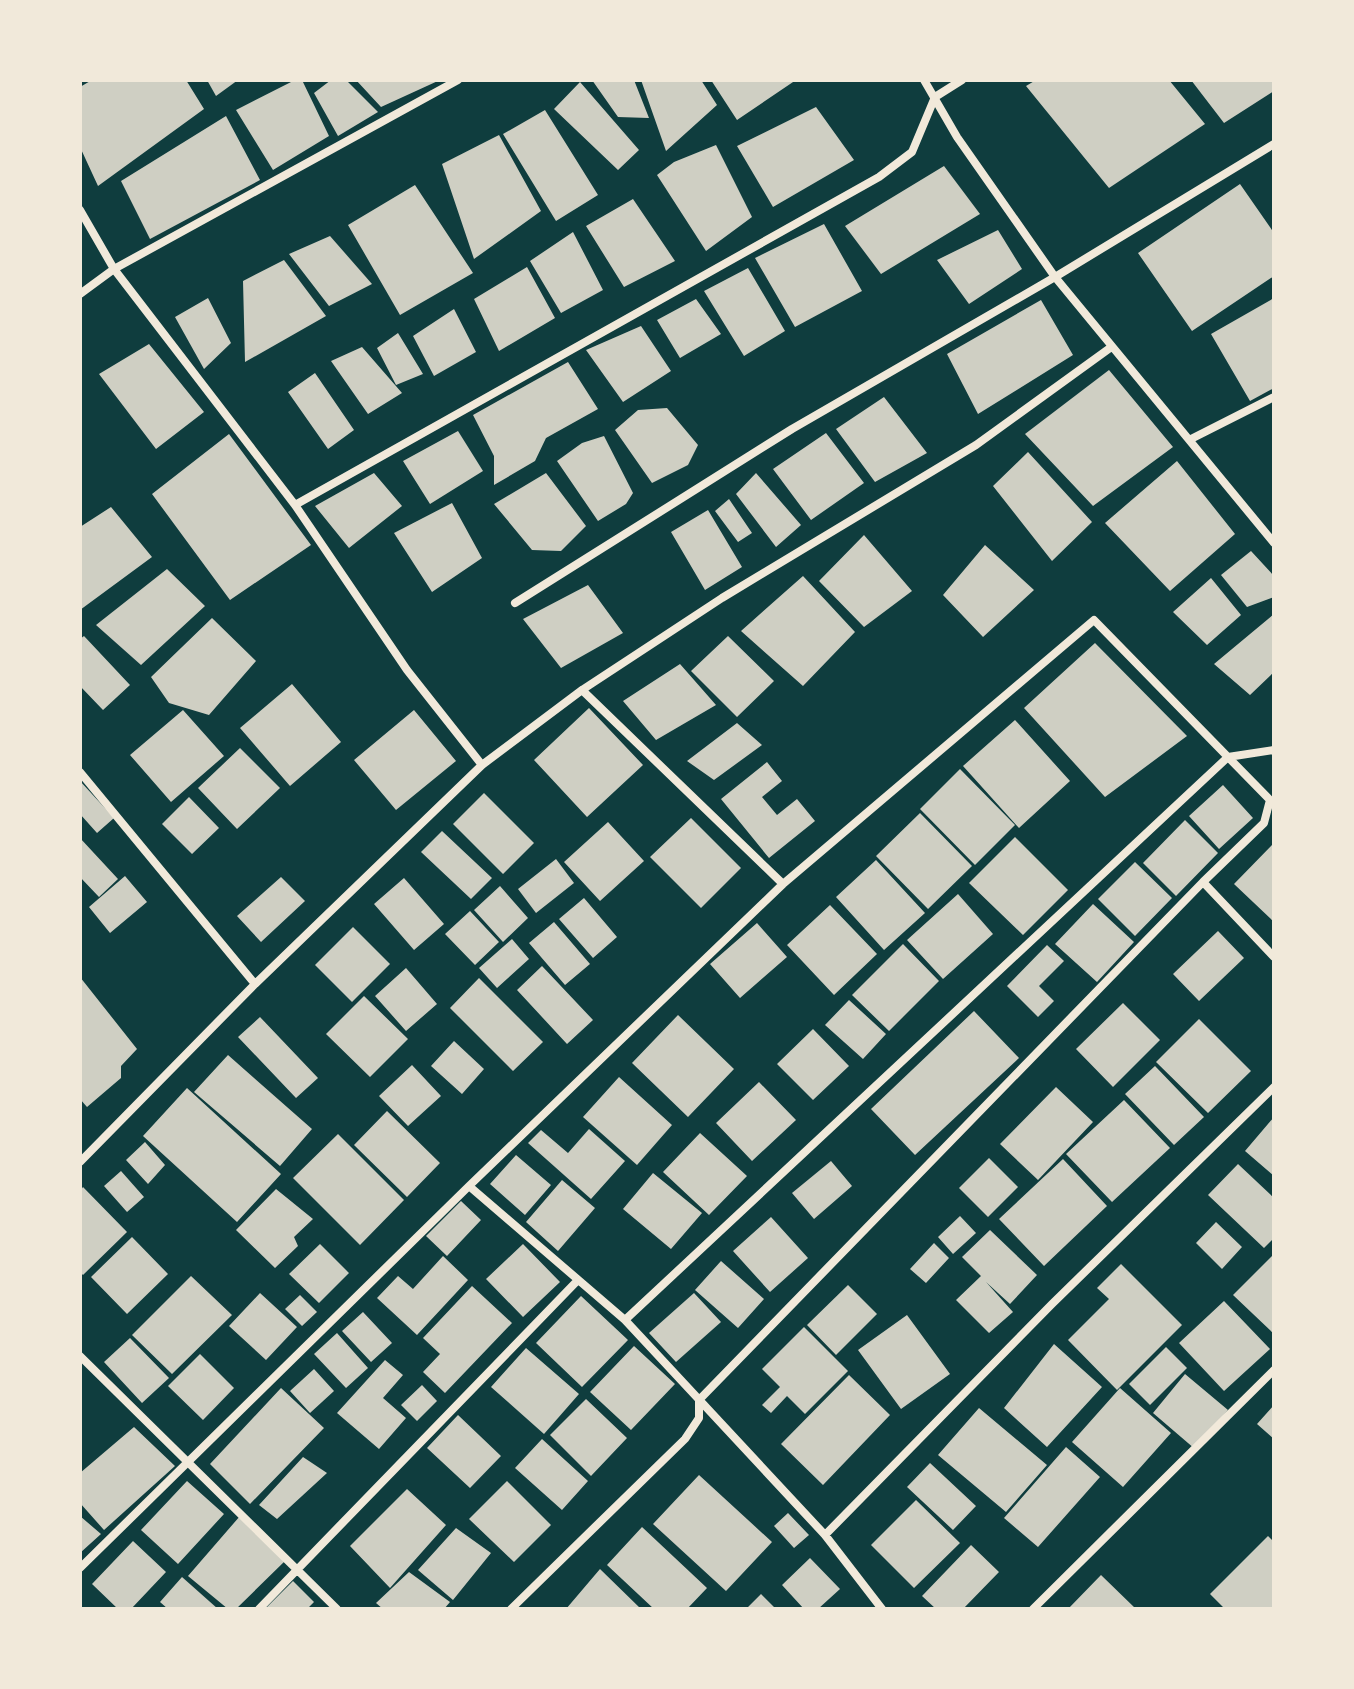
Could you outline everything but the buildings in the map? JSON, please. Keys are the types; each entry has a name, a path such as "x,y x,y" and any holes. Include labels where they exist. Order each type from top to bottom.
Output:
{"street":[{"path":"80,294 114,269 458,80"},
{"path":"924,80 957,137 1055,277 1110,348 1191,439 1274,543"},
{"path":"295,505 879,177 912,152 935,97 962,80"},
{"path":"515,603 792,429 1055,277 1274,144"},
{"path":"80,210 114,269 295,505 407,670 482,765"},
{"path":"80,1162 255,984 482,765 582,690 722,598 976,445 1110,348"},
{"path":"1191,439 1274,397"},
{"path":"80,1568 469,1186 783,884 1094,620 1260,787 1270,800 1264,823 699,1400 699,1418 685,1439 511,1609"},
{"path":"582,690 783,884"},
{"path":"625,1320 1228,757 1274,750"},
{"path":"80,772 255,984"},
{"path":"1203,882 1274,957"},
{"path":"825,1535 1052,1304 1274,1087"},
{"path":"469,1186 625,1320 825,1535 882,1609"},
{"path":"259,1609 578,1280"},
{"path":"80,1356 337,1609"},
{"path":"1033,1609 1274,1370"}]}
